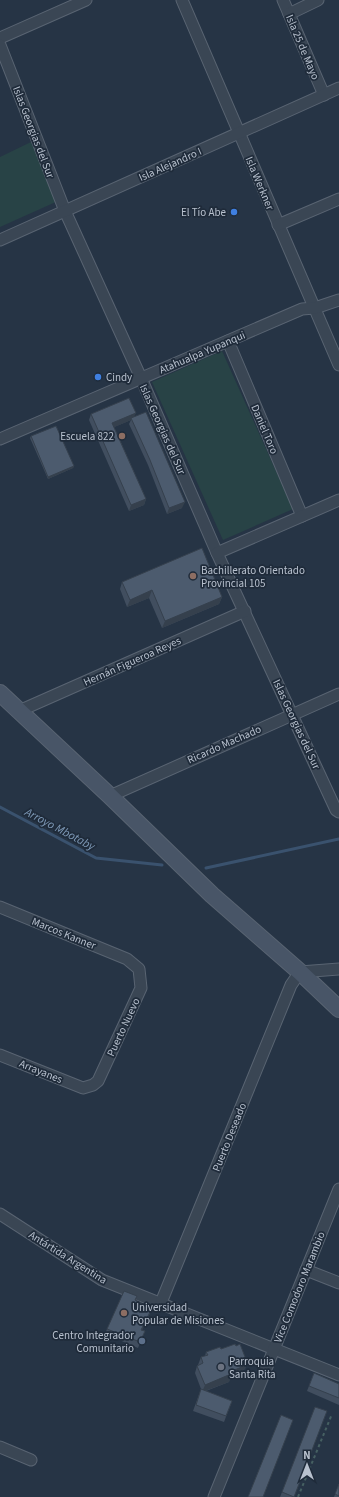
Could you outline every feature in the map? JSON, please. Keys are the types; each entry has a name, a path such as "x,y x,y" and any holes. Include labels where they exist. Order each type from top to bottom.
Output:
{"street":[{"path":"0,38 86,0"},
{"name":"Isla Werkner","path":"182,0 339,365"},
{"name":"Isla 25 de Mayo","path":"283,0 324,95"},
{"path":"288,14 318,0"},
{"name":"Islas Georgias del Sur","path":"0,45 66,211 217,553 338,811"},
{"name":"Isla Alejandro I","path":"0,240 339,88"},
{"path":"278,225 339,199"},
{"name":"Atahualpa Yupanqui","path":"0,439 302,309 315,308 339,300"},
{"name":"Daniel Toro","path":"228,341 302,516"},
{"path":"217,553 339,500"},
{"name":"Hernán Figueroa Reyes","path":"19,711 245,611"},
{"path":"0,693 110,796 212,895 300,972 339,1009"},
{"name":"Ricardo Machado","path":"110,796 339,694"},
{"name":"Marcos Kanner","path":"0,907 127,959"},
{"name":"Puerto Nuevo","path":"83,1088 93,1086 98,1081 141,988 139,969 127,959"},
{"path":"300,972 339,969"},
{"name":"Puerto Deseado","path":"160,1305 291,985 300,972"},
{"name":"Arrayanes","path":"0,1054 83,1088"},
{"name":"Vice Comodoro Marambio","path":"214,1497 339,1189"},
{"name":"Antártida Argentina","path":"0,1214 102,1280 160,1305 339,1375"},
{"path":"306,1270 339,1283"},
{"path":"0,1447 31,1460"}],"path":[{"path":"298,1497 332,1414"}],"green space":[{"path":"31,142 58,201 0,227 0,157"},
{"path":"222,351 293,509 223,540 152,382"}],"building":[{"path":"129,398 136,413 112,423 146,499 131,505 91,414"},
{"path":"146,412 185,502 169,508 131,418"},
{"path":"56,426 74,466 48,477 31,436"},
{"path":"202,548 222,597 165,621 152,590 130,600 122,582"},
{"path":"124,1291 137,1296 135,1300 152,1308 141,1330 145,1331 140,1342 107,1329"},
{"name":"Parroquia Santa Rita","path":"235,1344 236,1346 240,1344 247,1362 243,1363 244,1366 230,1372 231,1374 205,1385 197,1366 203,1363 201,1357 208,1355 206,1352"},
{"path":"314,1373 339,1384 339,1398 309,1386"},
{"path":"201,1389 232,1401 226,1416 196,1405"},
{"path":"315,1407 327,1411 294,1497 282,1492"},
{"path":"281,1415 293,1420 263,1497 248,1497"},
{"path":"339,1484 339,1496 335,1494"}],"waterway":[{"name":"Arroyo Mbotaby","path":"0,807 96,858 162,865"},
{"name":"Arroyo Mbotaby","path":"206,868 339,839"}],"place":[{"name":"El Tío Abe","path":"234,212"},
{"name":"Cindy","path":"98,377"},
{"name":"Escuela 822","path":"122,436"},
{"name":"Bachillerato Orientado Provincial 105","path":"193,576"},
{"name":"Universidad Popular de Misiones","path":"124,1313"},
{"name":"Centro Integrador Comunitario","path":"142,1341"},
{"name":"Parroquia Santa Rita","path":"221,1367"}]}
